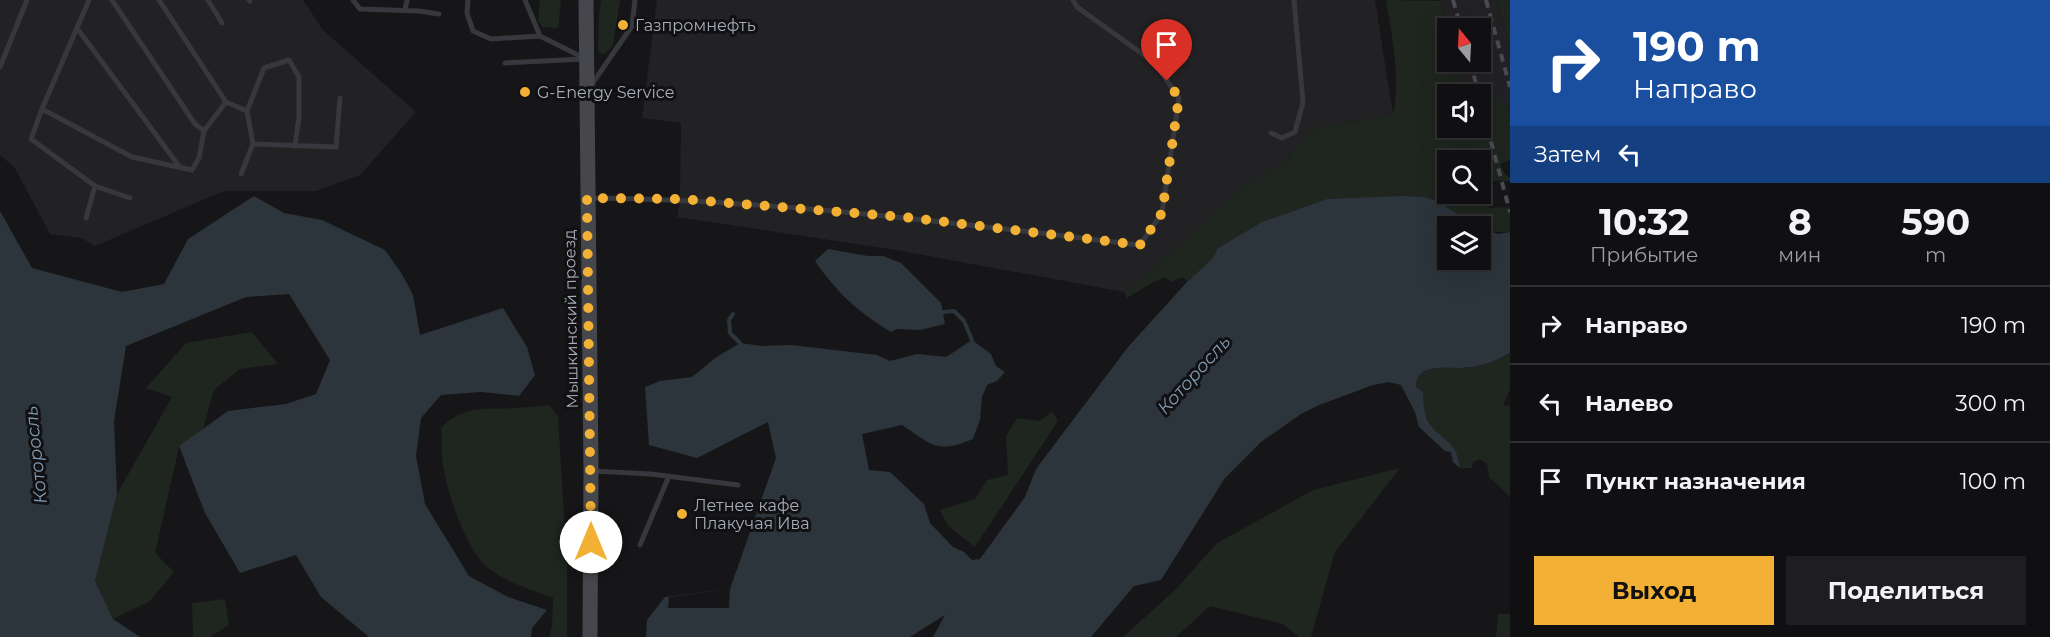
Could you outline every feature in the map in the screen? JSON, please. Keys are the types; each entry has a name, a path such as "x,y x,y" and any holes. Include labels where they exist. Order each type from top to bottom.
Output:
{"main road":[{"name":"Мышкинский проезд","path":"586,0 591,637"}],"lane":[{"path":"0,67 27,0"},
{"path":"89,0 31,139 95,186 130,198"},
{"path":"112,0 195,124 204,131"},
{"path":"159,0 226,102 247,111"},
{"path":"208,0 222,23"},
{"path":"354,0 360,9 405,10 439,14"},
{"path":"405,10 407,0"},
{"path":"468,0 467,13 473,31 491,39 540,36 586,58"},
{"path":"525,0 540,36"},
{"path":"586,93 632,26 635,0"},
{"path":"587,198 680,199 903,217 1140,245 1162,213 1179,98 1155,63 1077,7 1073,0"},
{"path":"1271,133 1282,138 1295,132 1303,102 1294,0"},
{"path":"77,28 180,167"},
{"path":"505,63 586,58"},
{"path":"241,174 253,144 247,111 264,68 289,60 299,77 299,117 295,146"},
{"path":"253,144 336,147 340,98"},
{"path":"42,109 132,157 192,170 199,158 204,131 226,102"},
{"path":"86,218 95,186"},
{"path":"591,471 669,476 738,485"},
{"path":"640,545 669,476"}],"shaded area":[{"path":"0,0 303,0 323,30 416,112 360,175 316,191 224,191 95,246 81,238 50,234 15,168 0,155"},
{"path":"540,0 561,0 558,28 542,27 538,20"},
{"path":"601,0 620,0 613,45 605,54 598,52"},
{"path":"657,0 1375,0 1393,114 1309,130 1284,164 1246,184 1152,270 1124,292 896,250 677,217 680,199 681,123 642,118"},
{"path":"1386,0 1441,1 1445,18 1437,18 1437,72 1460,72 1462,84 1437,84 1437,138 1491,138 1491,100 1498,99 1505,104 1510,118 1510,160 1500,164 1510,181 1491,180 1491,150 1437,150 1437,203 1327,199 1262,222 1218,248 1213,258 1187,282 1183,277 1172,282 1165,277 1127,298 1124,292 1152,270 1246,184 1284,164 1309,130 1393,114 1396,71"},
{"path":"1441,0 1497,0 1510,50 1510,118 1508,110 1491,99 1491,84 1462,84 1460,72 1491,72 1491,18 1446,18"},
{"path":"1497,0 1510,0 1510,50"},
{"path":"1440,204 1482,204 1490,208 1510,207 1510,232 1491,232 1491,216 1461,216"},
{"path":"252,332 278,364 240,369 214,390 203,429 179,447 155,553 174,572 150,601 113,619 95,581 117,494 172,397 146,388 186,343"},
{"path":"1510,353 1510,389 1503,405 1510,406 1510,497 1489,477 1487,464 1480,459 1473,462 1472,468 1460,468 1451,447 1426,417 1423,392 1416,387 1420,375 1430,369 1481,365"},
{"path":"549,405 558,416 567,565 567,637 549,637 553,598 498,575 476,554 456,512 446,482 442,453 441,428 458,415 485,409"},
{"path":"1052,411 1058,421 975,547 948,526 940,510 975,499 987,480 1008,475 1006,436 1017,418 1040,421"},
{"path":"1400,468 1335,552 1311,637 1299,637 1283,624 1210,606 1176,637 1123,637 1176,589 1217,543 1313,490"},
{"path":"225,599 229,625 210,637 193,637 192,603"},
{"path":"1498,614 1510,614 1510,637 1496,637"}],"water":[{"name":"Которосль","path":"254,196 284,213 322,220 385,250 413,295 420,335 503,308 527,347 535,375 519,396 481,392 441,395 421,418 416,456 425,504 469,576 508,597 547,610 532,628 531,637 369,637 321,597 296,555 240,573 205,513 179,446 228,411 286,404 316,394 330,360 289,294 246,297 126,346 114,421 117,494 95,581 113,619 140,637 0,637 0,211 32,268 122,292 164,284 188,239"},
{"name":"Которосль","path":"1424,197 1436,201 1437,204 1461,216 1437,216 1437,270 1491,270 1491,232 1498,234 1510,232 1510,353 1481,365 1430,369 1420,375 1417,380 1416,387 1423,392 1426,418 1433,428 1452,445 1460,468 1453,462 1451,452 1445,451 1419,427 1415,412 1401,385 1389,382 1373,385 1301,414 1261,442 1225,478 1161,580 1134,586 1091,637 933,637 945,615 910,637 646,637 647,620 665,597 730,589 776,458 768,422 697,458 649,445 645,387 660,381 692,377 715,358 740,343 762,346 791,345 877,355 890,361 917,354 946,357 972,340 991,354 996,366 1005,372 997,381 987,385 982,397 980,420 973,439 951,446 935,445 902,425 862,434 869,470 890,472 924,504 930,523 953,547 964,552 972,560 980,559 1025,497 1036,469 1128,347 1187,282 1213,258 1218,248 1262,222 1327,199"},
{"path":"828,249 868,256 883,256 901,263 941,303 945,324 920,330 897,329 891,332 858,309 840,292 815,261"}],"pier":[{"path":"730,589 729,608 668,608 669,597"}],"waterway":[{"path":"943,312 954,311 964,321 972,340"},
{"path":"733,314 729,320 730,333 740,343"}],"railway":[{"path":"1453,0 1458,18"},
{"path":"1486,0 1510,87"},
{"path":"1473,72 1476,84"},
{"path":"1490,138 1510,212"}],"place":[{"name":"Газпромнефть","path":"623,25"},
{"name":"G-Energy Service","path":"525,92"},
{"name":"Летнее кафе Плакучая Ива","path":"682,514"}],"route":[{"path":"591,542 587,198 680,199 903,217 1140,245 1162,213 1179,98 1167,81"}]}
